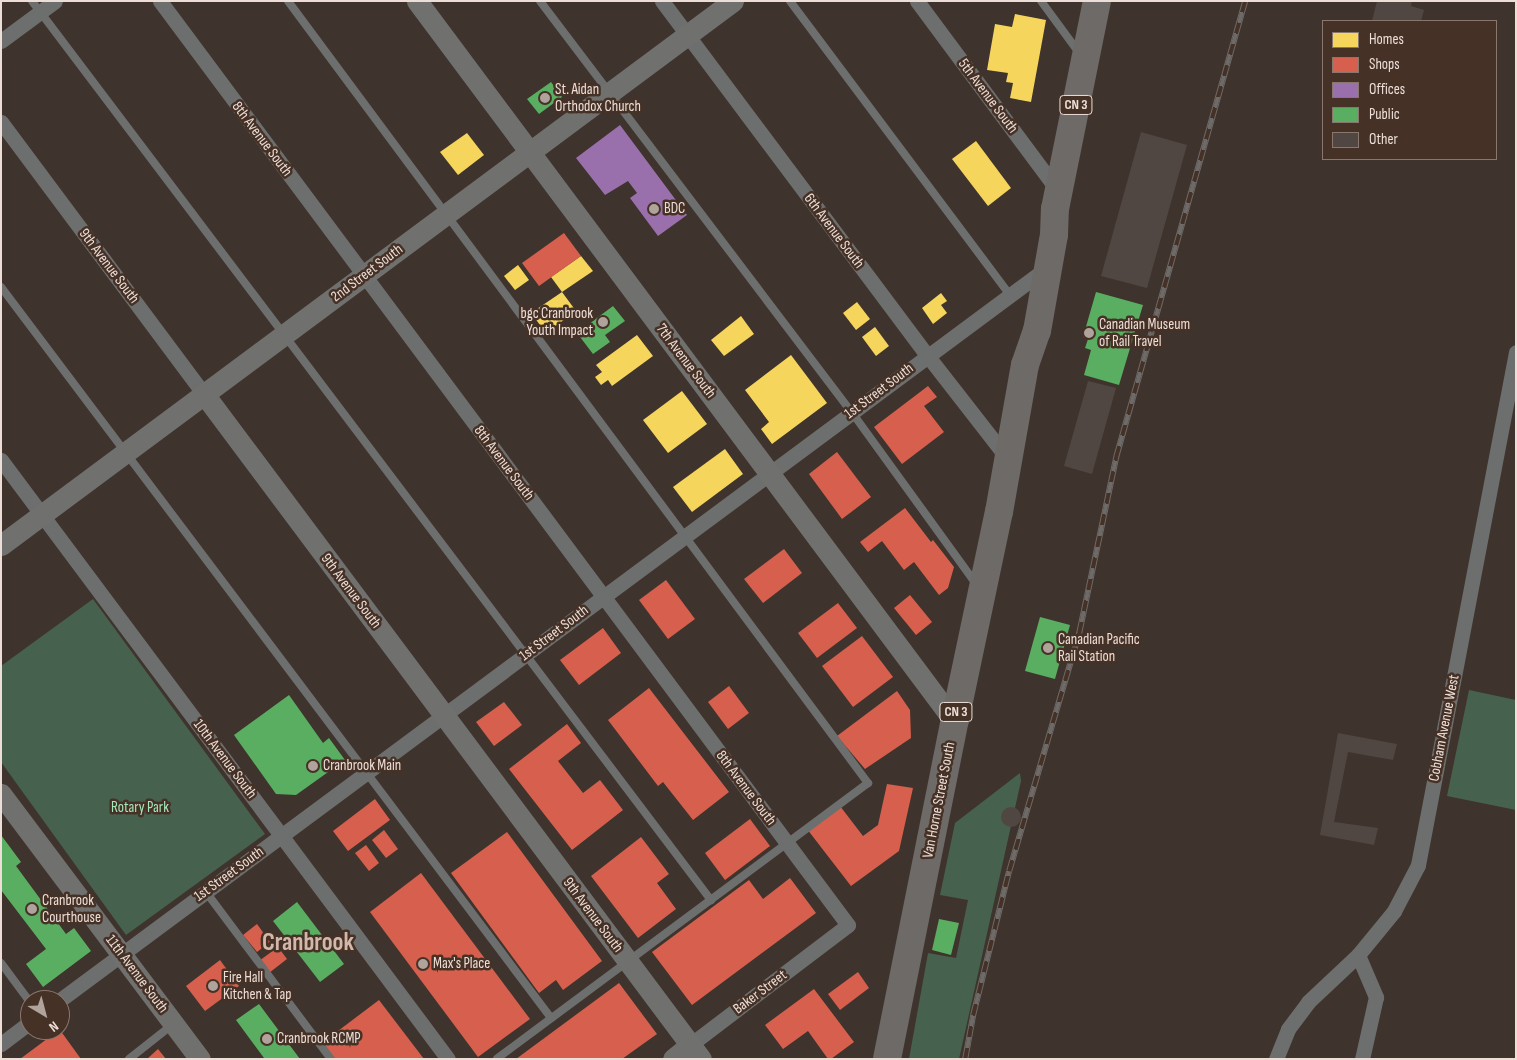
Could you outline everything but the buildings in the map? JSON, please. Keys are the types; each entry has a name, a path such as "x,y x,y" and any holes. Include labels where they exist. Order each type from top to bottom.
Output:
{"highway":[{"name":"Van Horne Street South","path":"887,1059 954,721 982,593 1025,365 1038,331 1041,272 1097,1"}],"street":[{"path":"1,41 36,7 55,1"},
{"name":"8th Avenue South","path":"160,1 848,925"},
{"name":"7th Avenue South","path":"417,1 954,721"},
{"name":"6th Avenue South","path":"662,1 927,355 1008,459"},
{"name":"2nd Street South","path":"1,545 733,1"},
{"name":"5th Avenue South","path":"917,1 1057,201"},
{"name":"9th Avenue South","path":"1,122 696,1052"},
{"name":"1st Street South","path":"70,993 1041,272"},
{"name":"Cobham Avenue West","path":"1276,1059 1288,1029 1308,1002 1358,955 1394,911 1418,865 1516,352"},
{"name":"10th Avenue South","path":"1,460 448,1059"},
{"name":"11th Avenue South","path":"1,794 200,1059"},
{"name":"Baker Street","path":"673,1059 696,1052 848,925"},
{"path":"1358,955 1376,997 1362,1059"},
{"path":"1,1044 20,1030"}],"lane":[{"path":"288,1 868,783 497,1059"},
{"path":"540,1 851,412 982,593"},
{"path":"790,1 1010,294"},
{"path":"1041,1 1085,61"},
{"path":"36,7 711,900"},
{"path":"1,288 552,1018"},
{"path":"206,892 330,1059"},
{"path":"1,963 21,990"},
{"path":"129,1059 174,1023"}],"green space":[{"name":"Rotary Park","path":"93,599 265,834 126,935 1,762 1,666"},
{"path":"1469,690 1516,700 1516,810 1447,796"},
{"path":"1020,773 1021,781 959,1059 909,1059 928,953 956,958 968,900 940,895 955,823"}],"railway":[{"path":"965,1059 973,1015 1009,871 1079,633 1116,457 1245,1"}],"place":[{"name":"St. Aidan Orthodox Church","path":"545,98"},
{"name":"BDC","path":"654,209"},
{"name":"bgc Cranbrook Youth Impact","path":"603,322"},
{"name":"Canadian Museum of Rail Travel","path":"1089,333"},
{"name":"Canadian Pacific Rail Station","path":"1048,648"},
{"name":"Cranbrook Main","path":"313,766"},
{"name":"Cranbrook Courthouse","path":"32,909"},
{"name":"Max's Place","path":"423,964"},
{"name":"Fire Hall Kitchen & Tap","path":"213,986"},
{"name":"Cranbrook RCMP","path":"267,1039"}],"district":[{"name":"Cranbrook","path":"308,943"}]}
